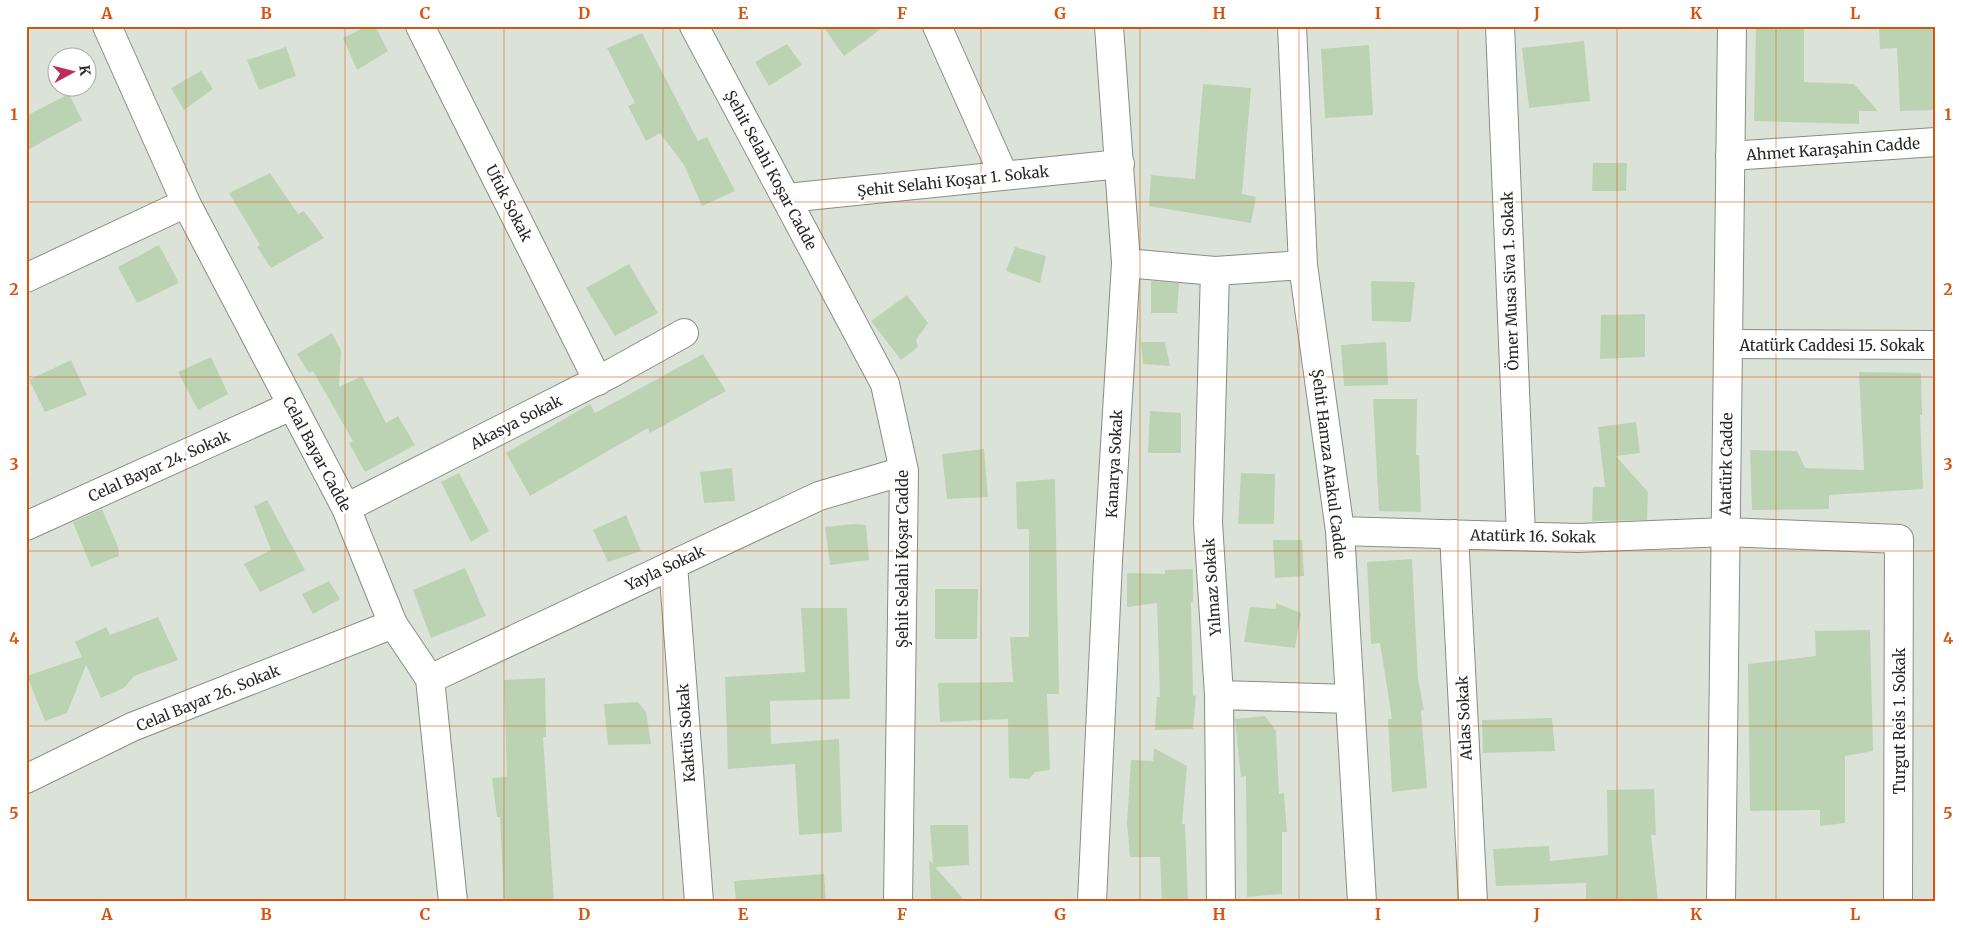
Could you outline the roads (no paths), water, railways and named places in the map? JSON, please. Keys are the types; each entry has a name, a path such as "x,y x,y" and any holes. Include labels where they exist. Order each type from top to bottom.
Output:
{"street":[{"name":"Celal Bayar Cadde","path":"107,26 186,203 346,508 393,624 430,679 454,902"},
{"name":"Ufuk Sokak","path":"420,26 598,380"},
{"name":"Şehit Selahi Koşar Cadde","path":"694,26 885,384 904,471 898,902"},
{"path":"938,26 1004,176"},
{"name":"Kanarya Sokak","path":"1092,902 1108,551 1126,263 1109,26"},
{"name":"Şehit Hamza Atakul Cadde","path":"1292,26 1303,265 1340,532 1362,902"},
{"name":"Ömer Musa Siva 1. Sokak","path":"1500,26 1521,536"},
{"name":"Atatürk Cadde","path":"1721,902 1732,26"},
{"name":"Ahmet Karaşahin Cadde","path":"1730,156 1936,142"},
{"name":"Şehit Selahi Koşar 1. Sokak","path":"787,198 1120,164"},
{"path":"26,278 186,203"},
{"path":"1126,263 1214,271 1303,265"},
{"name":"Yılmaz Sokak","path":"1214,271 1208,523 1219,695 1221,902"},
{"name":"Akasya Sokak","path":"346,508 598,380 684,333"},
{"name":"Atatürk Caddesi 15. Sokak","path":"1728,344 1936,345"},
{"name":"Celal Bayar 24. Sokak","path":"26,526 291,406"},
{"name":"Yayla Sokak","path":"430,679 819,496 904,471"},
{"name":"Atatürk 16. Sokak","path":"1340,532 1578,538 1726,532 1899,539"},
{"name":"Atlas Sokak","path":"1454,534 1473,902"},
{"name":"Turgut Reis 1. Sokak","path":"1898,902 1899,539"},
{"name":"Kaktüs Sokak","path":"673,564 699,902"},
{"name":"Celal Bayar 26. Sokak","path":"26,779 132,728 393,624"},
{"path":"1219,695 1350,699"}]}
